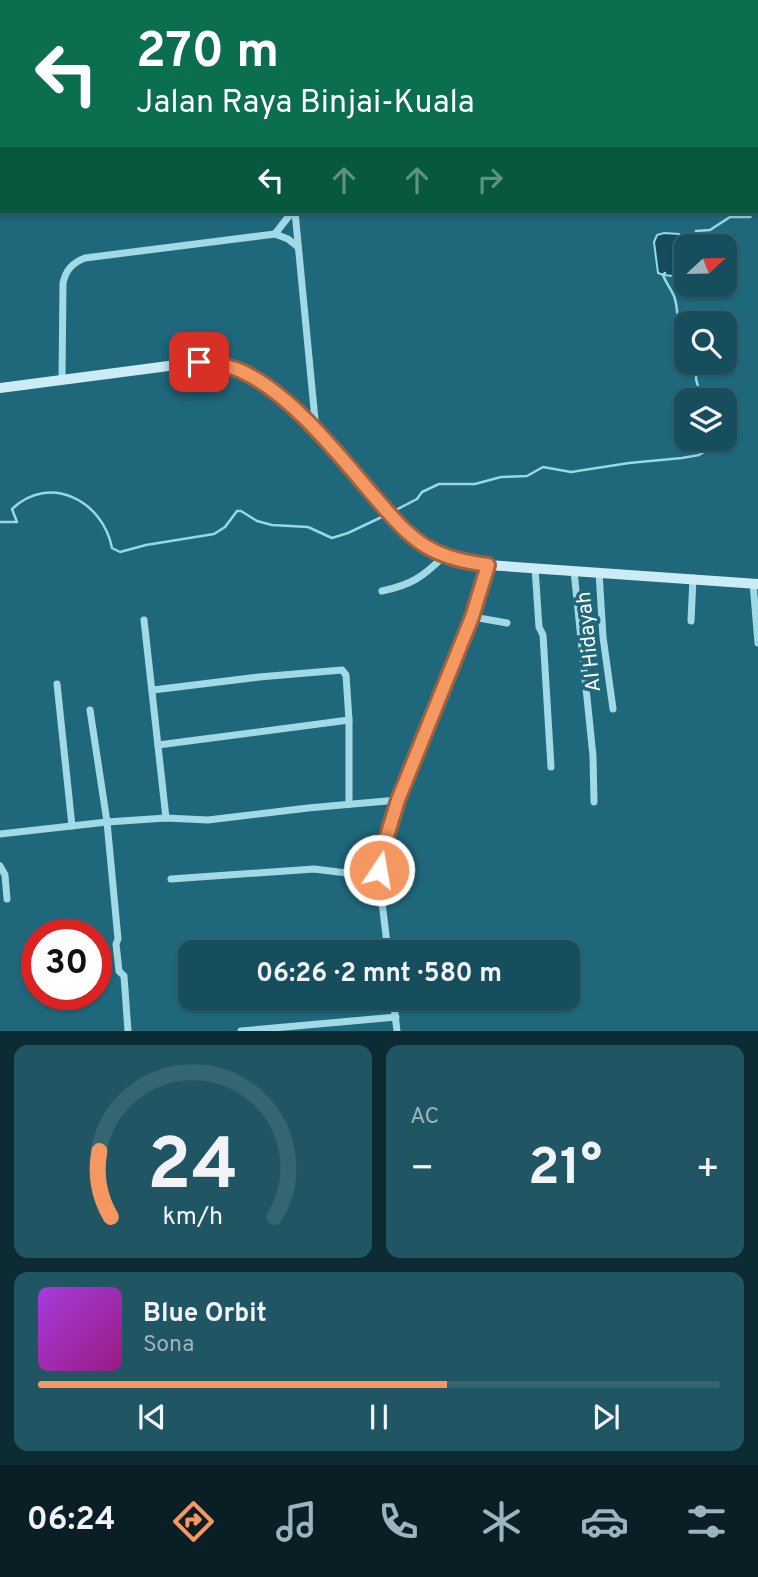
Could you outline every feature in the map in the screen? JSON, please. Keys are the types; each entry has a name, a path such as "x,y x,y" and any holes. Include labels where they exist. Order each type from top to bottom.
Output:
{"main road":[{"path":"0,388 199,362 218,364 240,370 267,385 316,430 406,531 444,556 488,565 755,584"}],"street":[{"path":"275,234 291,214"},
{"path":"293,214 316,430"},
{"path":"62,379 63,283 65,274 74,263 85,258 275,234 298,247"},
{"path":"382,591 404,587 444,556"},
{"path":"387,940 379,877 383,849 398,800 472,617 488,565"},
{"path":"535,568 539,626 543,635 551,767"},
{"path":"574,570 593,755 594,802"},
{"name":"Al Hidayah","path":"599,572 603,637 613,709"},
{"path":"691,621 693,578"},
{"path":"755,584 758,643"},
{"path":"472,617 507,622"},
{"path":"144,620 166,818"},
{"path":"153,690 342,670 346,675 349,720 349,804"},
{"path":"57,684 72,826"},
{"path":"90,710 107,822 118,939 116,944 119,971 124,976 128,1031"},
{"path":"158,745 349,720"},
{"path":"0,834 166,818 208,820 398,800"},
{"path":"0,866 5,875 7,899"},
{"path":"171,879 314,869 379,877"},
{"path":"395,1010 397,1031"},
{"path":"241,1031 396,1017"}],"water":[{"path":"664,233 679,234 674,234 674,275 658,273 654,242 657,235"}],"waterway":[{"path":"696,234 696,231 710,230 730,217 750,217 752,214"},
{"path":"665,273 663,275 673,293 677,311"},
{"path":"696,374 698,388"},
{"path":"392,512 439,484 475,484 501,477 527,476 543,467 571,472 682,458 706,451"},
{"path":"0,522 17,522 12,509 27,498 42,493 58,493 73,497 98,517 107,531 112,548 120,552 214,534 225,527 237,511 257,521 272,525 308,527 332,538 386,515"}],"route":[{"path":"199,362 240,370 267,385 316,430 393,518 425,546 444,556 488,565 472,617 398,800 379,870"}]}
